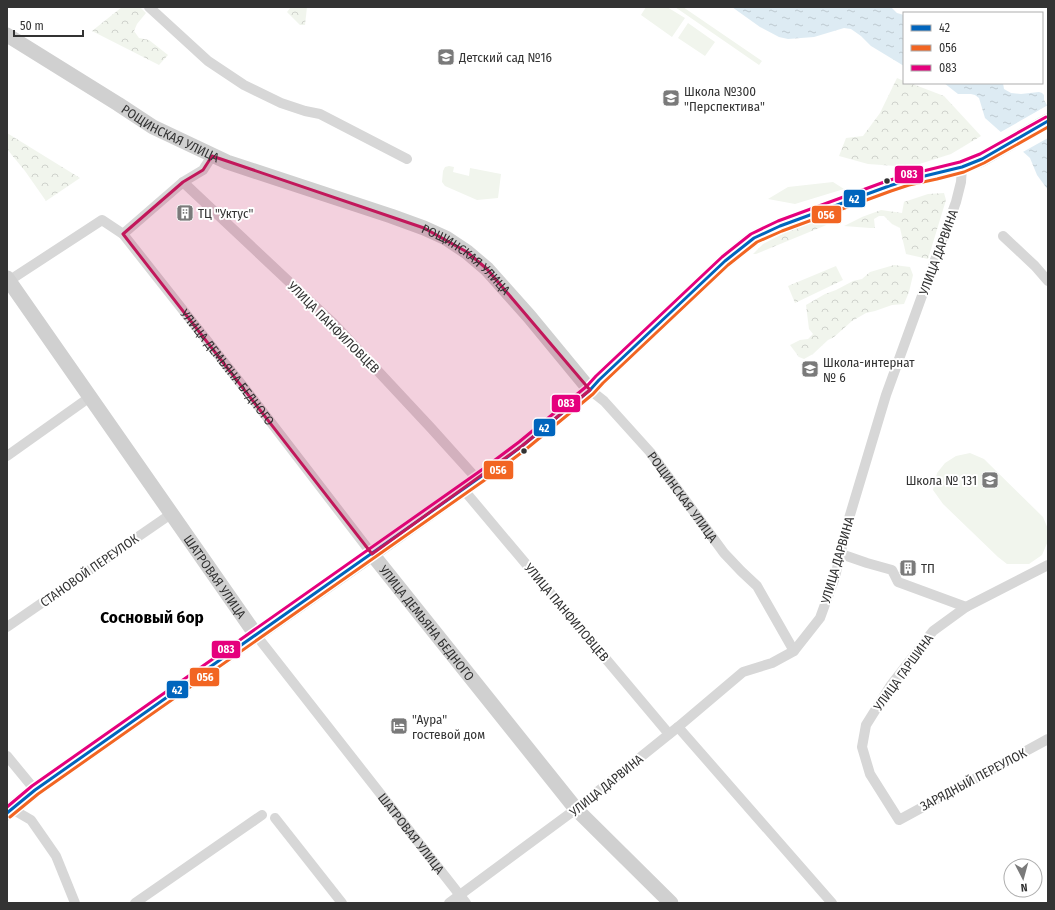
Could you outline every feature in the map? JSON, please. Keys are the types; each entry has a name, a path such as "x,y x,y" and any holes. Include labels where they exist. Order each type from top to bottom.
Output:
{"street":[{"path":"149,7 208,61 244,85 281,103 320,114 407,159"},
{"name":"РОЩИНСКАЯ УЛИЦА","path":"7,35 153,127 212,156 424,228 446,238 467,252 487,270 529,316 590,390 604,401 650,452 724,552 757,586 794,650"},
{"path":"75,903 56,856 31,820 10,811 35,790 372,554 522,446 590,390 725,261 754,238 780,226 889,186 962,167 982,159 1048,122"},
{"path":"123,234 183,182 203,170 212,156"},
{"name":"УЛИЦА ДАРВИНА","path":"449,903 463,899 670,734 743,672 772,663 794,650 820,618 835,577 847,525 886,395 956,202 961,182 962,167"},
{"name":"УЛИЦА ПАНФИЛОВЦЕВ","path":"183,182 334,324 477,479"},
{"name":"УЛИЦА ДЕМЬЯНА БЕДНОГО","path":"8,280 102,220 123,234 246,390 372,554 576,809 671,903"},
{"path":"1003,236 1035,266 1048,281"},
{"name":"ШАТРОВАЯ УЛИЦА","path":"8,280 256,634 463,899"},
{"path":"7,456 90,397"},
{"name":"УЛИЦА ПАНФИЛОВЦЕВ","path":"464,489 670,734"},
{"name":"СТАНОВОЙ ПЕРЕУЛОК","path":"7,627 171,514"},
{"path":"841,554 892,570 898,582 966,607"},
{"name":"УЛИЦА ГАРШИНА","path":"899,820 870,774 862,747 866,725 891,685 933,631 966,607 1048,565"},
{"path":"678,727 832,903"},
{"name":"ЗАРЯДНЫЙ ПЕРЕУЛОК","path":"899,820 1048,738"},
{"path":"7,756 35,790"},
{"path":"135,903 262,815"},
{"path":"274,818 342,903"}],"highlighted area":[{"path":"212,156 424,228 467,252 487,269 590,390 522,446 372,554 123,234 183,182 203,170"}],"green space":[{"path":"122,7 140,7 146,13 137,24 134,31 139,38 149,40 168,55 159,65 92,31"},
{"path":"291,7 307,7 305,25 300,25 287,12"},
{"path":"646,7 667,7 685,18 672,37 641,15"},
{"path":"675,7 683,7 762,61 759,65"},
{"path":"688,23 715,42 705,56 678,38"},
{"path":"897,78 903,81 903,84 913,84 944,96 981,136 951,154 910,167 868,164 839,156 846,138 863,136 880,113"},
{"path":"7,133 80,178 46,201 25,171 7,149"},
{"path":"445,167 454,167 453,172 469,176 470,168 501,174 498,198 477,200 445,186 442,182 443,171"},
{"path":"833,182 844,189 795,204 768,199 788,187"},
{"path":"944,193 946,200 928,259 906,254 900,228 892,224 884,216 879,216 874,219 875,228 844,226 881,210 902,213 904,202 928,194"},
{"path":"826,217 834,218 832,222 824,226 753,254 763,244 790,230"},
{"path":"894,265 910,267 913,275 909,292 904,304 892,305 866,313 852,321 813,354 804,359 799,357 790,345 800,340 808,339 813,334 809,329 806,305 853,281 862,279 870,272"},
{"path":"836,266 843,280 795,303 788,286"},
{"path":"970,453 984,459 1043,517 1048,529 1048,541 1042,555 1029,564 1007,564 943,504 933,490 937,473 945,463 956,456"}],"water":[{"path":"732,7 891,7 897,13 903,15 903,65 871,46 851,29 844,28 814,37 788,39 779,37 760,27"},
{"path":"945,84 1003,84 1004,89 1011,93 1021,94 1039,92 1044,95 1044,100 1048,107 1048,190 1037,175 1030,158 985,118 979,98 971,94 958,94"}],"pier":[{"path":"1048,105 1048,138 1021,153 999,133"}],"transit line":[{"name":"083","path":"7,807 32,786 483,469 519,442 587,386 722,257 751,234 778,221 887,181 960,162 980,154 1046,117"},
{"name":"42","path":"7,813 35,790 486,473 522,446 590,390 725,261 754,238 780,226 889,186 962,167 982,159 1048,121"},
{"name":"056","path":"10,817 38,794 489,477 525,450 593,394 728,265 757,242 782,231 891,191 909,185 964,172 984,163 1048,127"}],"place":[{"name":"Детский сад №16","path":"446,57"},
{"name":"Школа №300 \"Перспектива\"","path":"671,98"},
{"name":"ТЦ \"Уктус\"","path":"185,213"},
{"name":"Школа-интернат № 6","path":"810,369"},
{"name":"Школа № 131","path":"990,480"},
{"name":"ТП","path":"908,568"},
{"name":"\"Аура\" гостевой дом","path":"399,726"}],"district":[{"name":"Сосновый бор","path":"152,617"}]}
